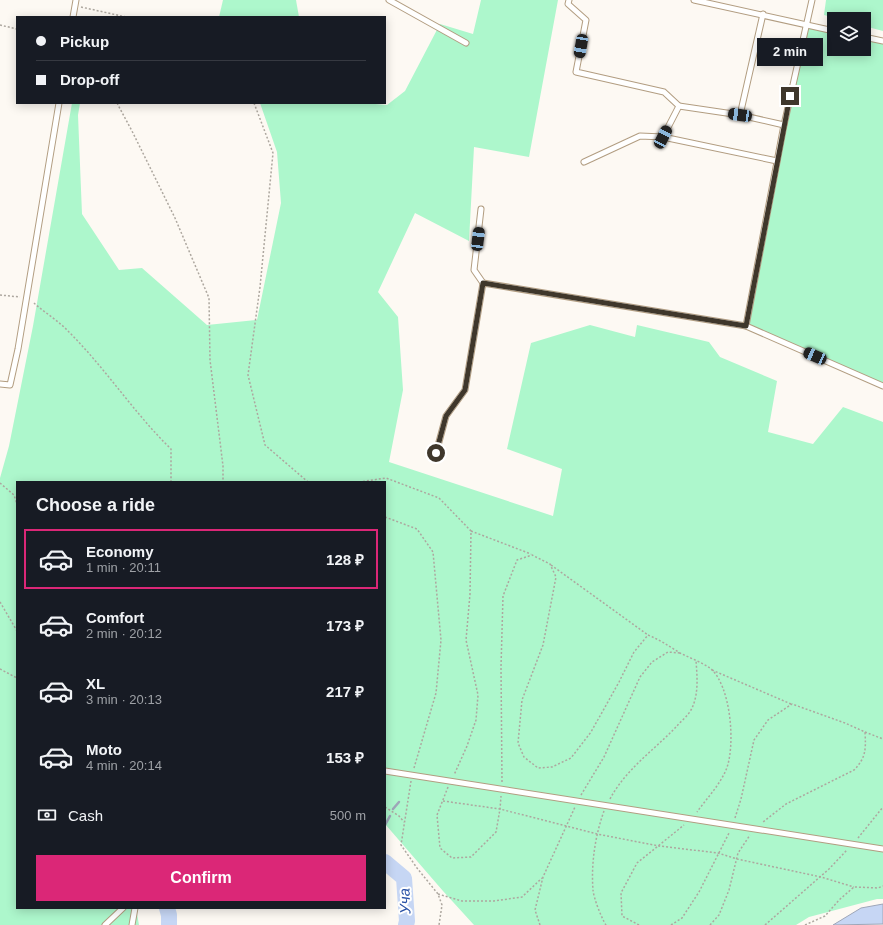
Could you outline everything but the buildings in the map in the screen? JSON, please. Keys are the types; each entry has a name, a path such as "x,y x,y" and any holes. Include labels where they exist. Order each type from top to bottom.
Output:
{"lane":[{"path":"389,0 466,43"},
{"path":"569,0 568,4 586,20 576,72 664,92 679,106 740,115 784,124"},
{"path":"694,0 763,14 827,30"},
{"path":"746,326 784,124 812,0"},
{"path":"73,16 76,3"},
{"path":"740,115 763,14"},
{"path":"871,38 883,41"},
{"path":"0,384 10,385 59,104"},
{"path":"663,137 679,106"},
{"path":"584,162 640,136 663,137 777,161"},
{"path":"436,453 446,416 465,390 483,283 474,270 481,208"},
{"path":"483,283 746,326 883,386"},
{"path":"386,771 883,848"},
{"path":"105,925 122,909"},
{"path":"132,925 135,909"}],"path":[{"path":"76,3 122,16"},
{"path":"0,25 16,29"},
{"path":"118,104 134,133 175,218 209,298 210,360 223,466 223,481"},
{"path":"254,104 273,153 260,287 248,376 265,445 307,481"},
{"path":"0,295 26,298 68,331 108,376 151,429 171,449 171,481"},
{"path":"366,481 386,478 439,498 471,531 532,555 550,564 648,635 664,642 711,669 792,704 845,723 883,739"},
{"path":"0,483 14,496 16,501"},
{"path":"386,517 417,529 433,552 441,640 436,693 412,775 401,845 438,894 442,905 439,925"},
{"path":"471,531 470,594 466,640 478,695 476,720 468,746 450,781 437,815 440,848 452,858 471,857 496,832 502,789 501,667 503,596 516,560 532,555"},
{"path":"550,564 556,577 543,644 522,700 518,744 524,757 538,768 552,768 571,758 591,732 634,652 648,635"},
{"path":"0,602 16,629"},
{"path":"540,925 534,910 543,877 578,801 604,757 640,677 652,662 668,652 680,652"},
{"path":"606,925 593,891 594,860 598,828 617,786 692,709 697,689 696,660"},
{"path":"0,669 16,677"},
{"path":"638,925 622,916 621,893 637,863 692,819 712,793 726,769 732,738 729,713 721,682 711,669"},
{"path":"671,925 682,918 699,892 732,825 741,799 754,740 768,720 792,704"},
{"path":"710,925 722,909 729,890 738,853 755,829 786,804 854,770 862,762 866,746 865,732"},
{"path":"442,801 500,809 567,825 597,834 659,846 718,853 736,859 821,877 854,887 878,888 883,886"},
{"path":"765,925 821,877 853,844 883,807"},
{"path":"386,808 404,822"},
{"path":"438,894 462,901 494,901 522,897 543,877"},
{"path":"805,925 825,916 839,900 854,887"}],"green space":[{"path":"223,0 296,0 299,16 219,16"},
{"path":"481,0 558,0 529,157 474,147 469,241 415,213 378,292 398,317 403,390 389,462 553,516 562,469 507,449 531,343 590,325 635,337 637,325 709,342 720,357 777,381 768,432 813,444 843,407 883,422 883,899 877,899 809,917 796,925 474,925 386,825 386,481 16,481 16,909 136,909 139,925 0,925 0,478 9,446 33,326 72,104 80,104 78,115 82,214 119,270 142,268 207,325 257,320 281,203 277,152 260,104 387,105 405,91 440,24 473,34"},
{"path":"826,0 883,0 883,31 871,28 871,12 827,12 827,16 824,15"},
{"path":"806,25 827,30 827,56 871,56 871,38 883,41 883,386 746,326"}],"water":[{"path":"883,904 883,924 833,925 861,908"}],"waterway":[{"path":"393,809 399,802"},
{"path":"386,823 390,816"},
{"name":"Уча","path":"386,863 404,878 406,925"},
{"name":"Уча","path":"167,909 169,925"}],"route":[{"path":"436,453 446,416 465,390 483,283 746,326 790,96"}]}
